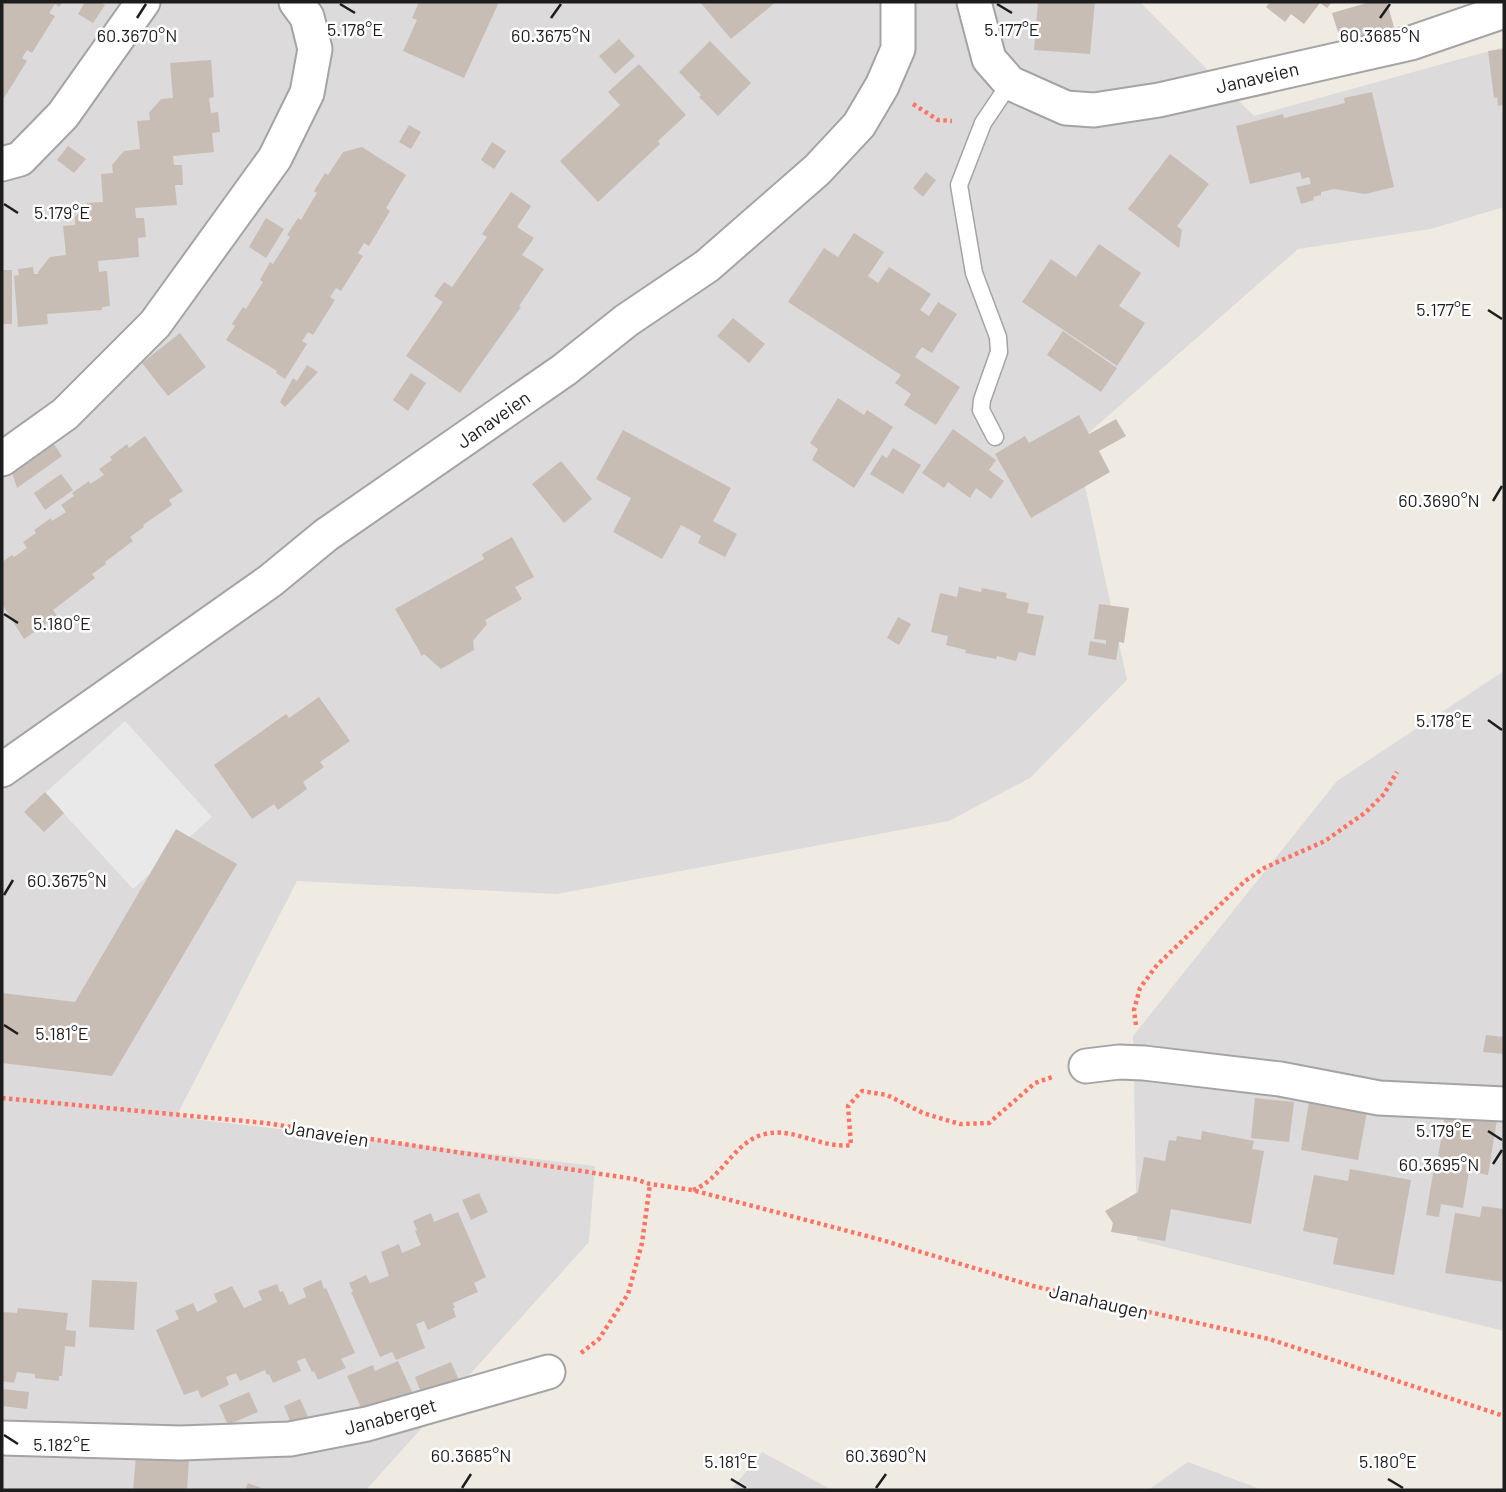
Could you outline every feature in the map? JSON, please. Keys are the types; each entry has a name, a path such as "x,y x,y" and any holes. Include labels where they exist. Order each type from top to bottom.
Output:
{"street":[{"path":"2,164 19,159 63,115 143,2"},
{"path":"2,459 65,414 155,324 275,158 307,93 314,49 307,18 296,2"},
{"name":"Janaveien","path":"2,770 270,581 326,535 564,370 627,320 707,265 817,170 859,125 882,86 898,49 898,2"},
{"name":"Janaveien","path":"974,2 989,59 1010,83 1066,108 1094,110 1159,100 1411,43 1504,11"},
{"path":"1086,1066 1119,1062 1144,1063 1280,1079 1379,1098 1504,1104"},
{"name":"Janaberget","path":"2,1438 181,1443 290,1439 367,1424 548,1371"}],"lane":[{"path":"995,437 981,410 999,352 998,337 974,273 958,185 983,123 1010,83"}],"path":[{"path":"882,86 938,120 983,123"},
{"path":"1144,1063 1134,1010 1140,988 1157,965 1245,881 1264,868 1325,841 1366,812 1384,794 1397,772"},
{"path":"692,1191 704,1186 748,1142 764,1134 781,1132 840,1147 851,1145 848,1106 862,1091 887,1095 923,1113 960,1124 989,1123 1035,1083 1086,1066"},
{"name":"Janaveien","path":"2,1097 265,1123 634,1179 650,1184"},
{"path":"548,1371 579,1355 599,1339 628,1294 642,1242 650,1184"},
{"name":"Janahaugen","path":"650,1184 692,1191 883,1240 1033,1286 1269,1339 1504,1416"}],"shaded area":[{"path":"2,2 1140,2 1254,116 1504,47 1504,207 1431,229 1298,249 1076,444 1127,680 1030,778 949,821 557,894 297,881 176,1117 595,1166 589,1242 366,1490 2,1490"},
{"path":"1504,671 1504,1331 1137,1240 1133,1036 1337,781"},
{"path":"125,721 212,817 133,889 45,793"},
{"path":"762,1452 832,1490 731,1490"},
{"path":"1188,1462 1263,1490 1148,1490"}],"building":[{"path":"2,2 63,2 59,7 55,4 49,13 55,16 32,53 27,50 22,58 27,61 4,98 2,96"},
{"path":"85,2 100,2 105,5 93,23 78,14"},
{"path":"419,2 499,2 464,78 403,51 417,20 412,18"},
{"path":"700,2 776,2 731,39"},
{"path":"1038,2 1095,2 1090,54 1034,50"},
{"path":"1270,2 1332,2 1327,8 1320,3 1304,24 1291,14 1285,22 1266,7"},
{"path":"1370,2 1387,2 1395,31 1343,48 1332,13"},
{"path":"619,39 635,56 615,74 599,56"},
{"path":"710,41 751,83 718,116 679,72"},
{"path":"1504,49 1504,105 1498,106 1497,97 1494,98 1488,51"},
{"path":"211,60 214,97 209,98 211,113 218,112 220,132 212,133 214,152 173,156 174,165 182,165 183,185 175,185 177,205 135,208 136,218 144,218 146,237 138,238 139,257 98,261 99,272 107,271 110,306 102,307 102,310 47,314 48,324 18,327 14,276 19,275 18,269 33,267 34,274 38,274 50,257 66,255 63,226 75,225 75,217 87,203 103,202 101,174 113,173 112,165 124,151 140,149 137,121 150,120 149,113 161,99 173,98 170,63"},
{"path":"639,64 686,115 658,141 660,144 598,202 560,161 620,105 608,92"},
{"path":"1372,92 1394,187 1365,194 1334,189 1321,192 1321,195 1313,197 1314,200 1301,204 1296,187 1311,184 1309,177 1302,179 1300,172 1250,184 1236,126 1345,103 1344,98"},
{"path":"409,125 421,132 411,149 399,142"},
{"path":"492,142 506,151 494,169 481,160"},
{"path":"68,146 86,159 74,173 57,160"},
{"path":"362,147 406,175 386,208 390,211 369,246 364,243 358,253 363,256 341,291 336,288 330,297 335,300 313,335 308,332 302,341 307,344 285,379 276,373 277,371 226,340 235,326 232,324 243,307 246,309 263,282 260,280 270,262 273,264 298,218 301,220 325,173 328,175 343,152"},
{"path":"1170,154 1209,184 1177,226 1182,230 1179,248 1128,209"},
{"path":"926,172 936,180 923,197 913,188"},
{"path":"511,192 531,206 517,227 534,238 522,255 544,269 519,306 521,307 460,393 406,356 443,302 434,296 444,282 452,287 487,237 482,234"},
{"path":"266,218 284,229 266,258 249,247"},
{"path":"854,233 884,252 868,276 878,283 889,267 931,294 920,310 929,316 938,302 957,314 932,353 922,347 915,357 960,387 936,425 904,405 911,394 895,383 901,375 788,302 824,248 838,257"},
{"path":"1099,244 1141,273 1119,306 1145,323 1117,366 1022,302 1051,259 1076,277"},
{"path":"2,270 12,270 12,324 2,324"},
{"path":"733,318 765,344 749,363 717,336"},
{"path":"1063,331 1117,368 1101,392 1047,355"},
{"path":"180,333 206,367 168,396 142,363"},
{"path":"307,365 318,372 285,407 280,402 293,378 297,381"},
{"path":"411,373 426,383 408,411 393,400"},
{"path":"838,398 864,415 867,410 893,427 854,488 812,460 818,449 810,443"},
{"path":"1079,415 1089,434 1116,419 1126,436 1099,451 1110,472 1031,518 995,454 1025,436 1029,443"},
{"path":"953,429 996,460 989,470 1004,481 991,499 976,488 970,498 948,482 944,488 922,473"},
{"path":"623,430 731,488 713,521 737,534 725,557 698,543 701,536 681,525 662,559 613,532 631,498 596,479"},
{"path":"48,436 62,456 17,488 10,466"},
{"path":"145,436 183,491 169,500 172,505 130,537 133,541 92,574 95,578 53,610 57,616 24,639 2,604 2,562 27,548 23,542 36,533 34,530 51,518 52,521 66,512 61,505 89,481 90,484 104,475 99,469 112,460 110,457 127,444 129,448"},
{"path":"893,448 921,465 903,494 870,474 882,455 887,458"},
{"path":"561,461 592,499 564,523 532,484"},
{"path":"61,474 73,490 45,510 34,493"},
{"path":"512,537 534,577 515,587 522,599 485,620 487,624 473,641 474,650 441,669 424,654 422,656 395,609 484,559 482,554"},
{"path":"959,587 981,592 982,588 1007,593 1006,598 1029,603 1027,613 1044,616 1035,656 1019,652 1016,661 965,653 966,650 946,645 948,636 931,632 940,593 957,597"},
{"path":"1099,604 1129,608 1124,643 1119,642 1116,660 1088,655 1090,641 1106,644 1106,640 1094,639"},
{"path":"898,617 911,624 899,645 887,638"},
{"path":"319,697 350,741 320,762 324,767 303,782 307,789 278,810 274,804 252,819 214,765 286,714 289,718"},
{"path":"45,792 64,813 44,832 24,812"},
{"path":"176,829 237,864 112,1076 2,1063 2,993 75,1002"},
{"path":"1486,1035 1504,1037 1504,1054 1483,1052"},
{"path":"1255,1098 1294,1102 1289,1142 1251,1138"},
{"path":"1309,1102 1367,1112 1358,1160 1301,1150"},
{"path":"1446,1111 1497,1120 1488,1175 1469,1171 1463,1208 1441,1204 1439,1217 1426,1215"},
{"path":"1202,1131 1254,1141 1252,1149 1264,1151 1251,1224 1171,1209 1165,1241 1111,1232 1113,1223 1105,1211 1138,1192 1144,1157 1165,1161 1169,1140 1176,1141 1177,1136 1201,1140"},
{"path":"1350,1169 1411,1180 1394,1275 1333,1264 1338,1238 1303,1231 1314,1175 1348,1181"},
{"path":"479,1193 488,1212 471,1220 462,1200"},
{"path":"1482,1206 1504,1209 1504,1282 1445,1273 1455,1213 1480,1217"},
{"path":"458,1212 486,1277 474,1283 478,1292 453,1303 456,1317 428,1330 424,1321 416,1324 425,1348 396,1360 392,1352 380,1357 349,1283 366,1275 370,1283 389,1276 381,1252 399,1244 402,1253 421,1245 413,1221 431,1213 434,1222"},
{"path":"92,1280 137,1282 134,1330 89,1327"},
{"path":"321,1280 355,1353 341,1359 346,1368 318,1380 305,1358 297,1361 301,1371 273,1383 265,1370 240,1381 236,1373 226,1377 229,1385 201,1398 198,1390 184,1395 156,1330 179,1319 175,1311 193,1303 197,1312 217,1302 214,1294 232,1286 244,1308 262,1300 258,1291 277,1284 289,1305 306,1297 303,1288"},
{"path":"18,1308 68,1313 66,1330 76,1331 75,1347 65,1346 62,1376 59,1376 59,1381 17,1372 14,1383 2,1381 2,1312 17,1313"},
{"path":"398,1361 414,1396 363,1412 347,1376 373,1365 375,1371"},
{"path":"451,1362 459,1380 422,1395 415,1377"},
{"path":"2,1389 29,1392 27,1409 2,1406"},
{"path":"249,1392 258,1412 228,1425 219,1405"},
{"path":"300,1399 309,1419 292,1426 284,1406"},
{"path":"136,1456 189,1460 187,1490 133,1490"},
{"path":"248,1483 267,1490 245,1490"}]}
